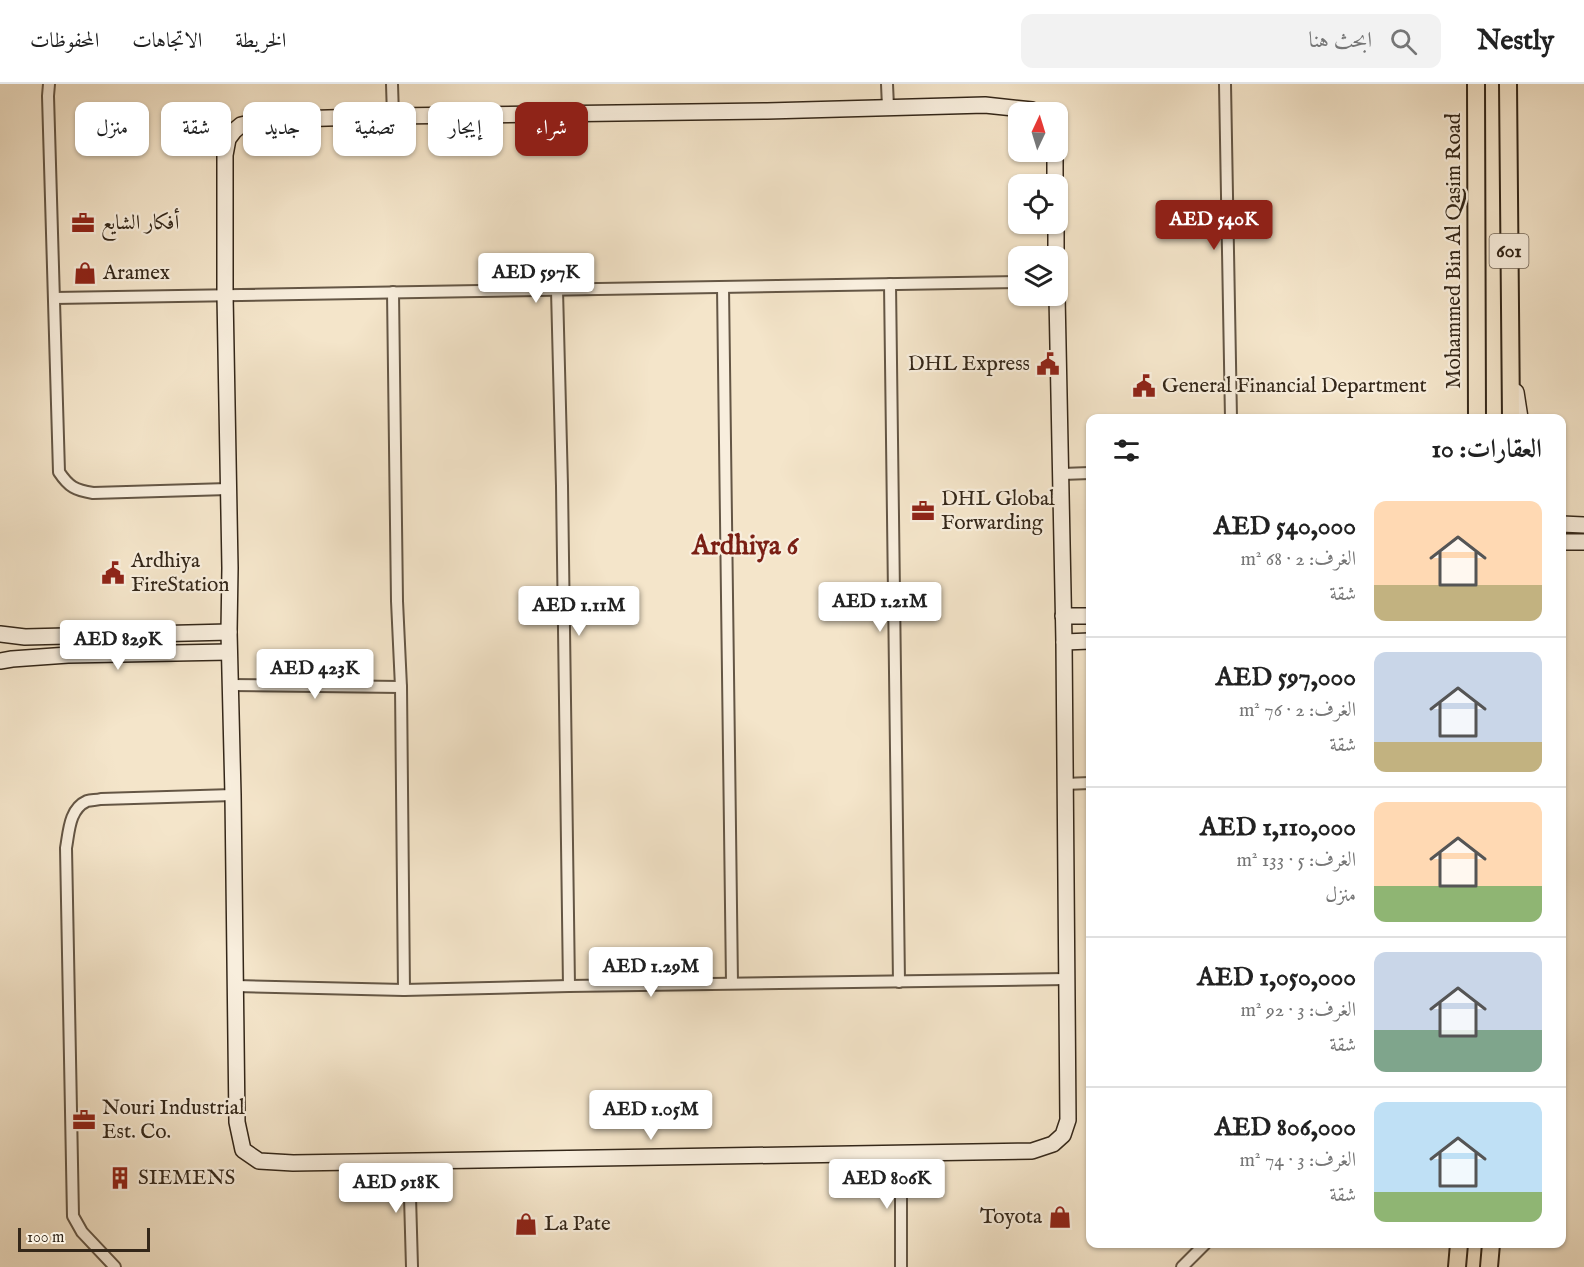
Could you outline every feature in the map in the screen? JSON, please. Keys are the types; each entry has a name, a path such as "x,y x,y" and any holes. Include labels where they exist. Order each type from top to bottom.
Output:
{"main road":[{"name":"Mohammed Bin Al Qasim Road","path":"1476,84 1477,414"},
{"name":"601","path":"1508,84 1511,414"},
{"path":"1457,1267 1459,1248"},
{"path":"1489,1267 1491,1248"}],"street":[{"path":"49,84 59,472 66,483 78,490 93,493 228,489"},
{"path":"392,84 393,102"},
{"path":"887,84 888,107"},
{"path":"1225,84 1231,414"},
{"path":"416,116 985,105 1008,107"},
{"path":"333,118 263,120 241,125 228,139 225,155 229,652 237,1122 243,1150 258,1161 293,1163 1032,1151 1053,1144 1063,1135 1068,1120 1062,474 1057,306"},
{"path":"54,298 1008,282"},
{"path":"890,284 899,982"},
{"path":"723,287 732,983"},
{"path":"557,290 569,986"},
{"path":"393,292 404,990"},
{"path":"1510,351 1519,414"},
{"path":"1062,474 1086,473"},
{"path":"1566,524 1584,525"},
{"path":"1566,542 1584,542"},
{"path":"1063,616 1086,616"},
{"path":"0,634 25,637 229,632"},
{"path":"68,636 68,655"},
{"path":"1064,642 1086,641"},
{"path":"0,661 68,655 229,652"},
{"path":"230,685 401,687"},
{"path":"1064,784 1086,783"},
{"path":"115,1267 82,1233 73,1216 66,848 70,821 76,810 86,801 233,795"},
{"path":"236,986 404,990 1066,979"},
{"path":"901,1153 901,1267"},
{"path":"408,1161 412,1267"},
{"path":"1182,1267 1201,1248"}],"place":[{"name":"أفكار الشايع","path":"83,223"},
{"name":"Aramex","path":"85,273"},
{"name":"DHL Express","path":"1048,364"},
{"name":"General Financial Department","path":"1144,386"},
{"name":"DHL Global Forwarding","path":"923,511"},
{"name":"Ardhiya FireStation","path":"113,573"},
{"name":"Nouri Industrial Est. Co.","path":"84,1120"},
{"name":"SIEMENS","path":"120,1178"},
{"name":"Toyota","path":"1060,1217"},
{"name":"La Pate","path":"526,1224"}],"district":[{"name":"Ardhiya 6","path":"745,547"}]}
